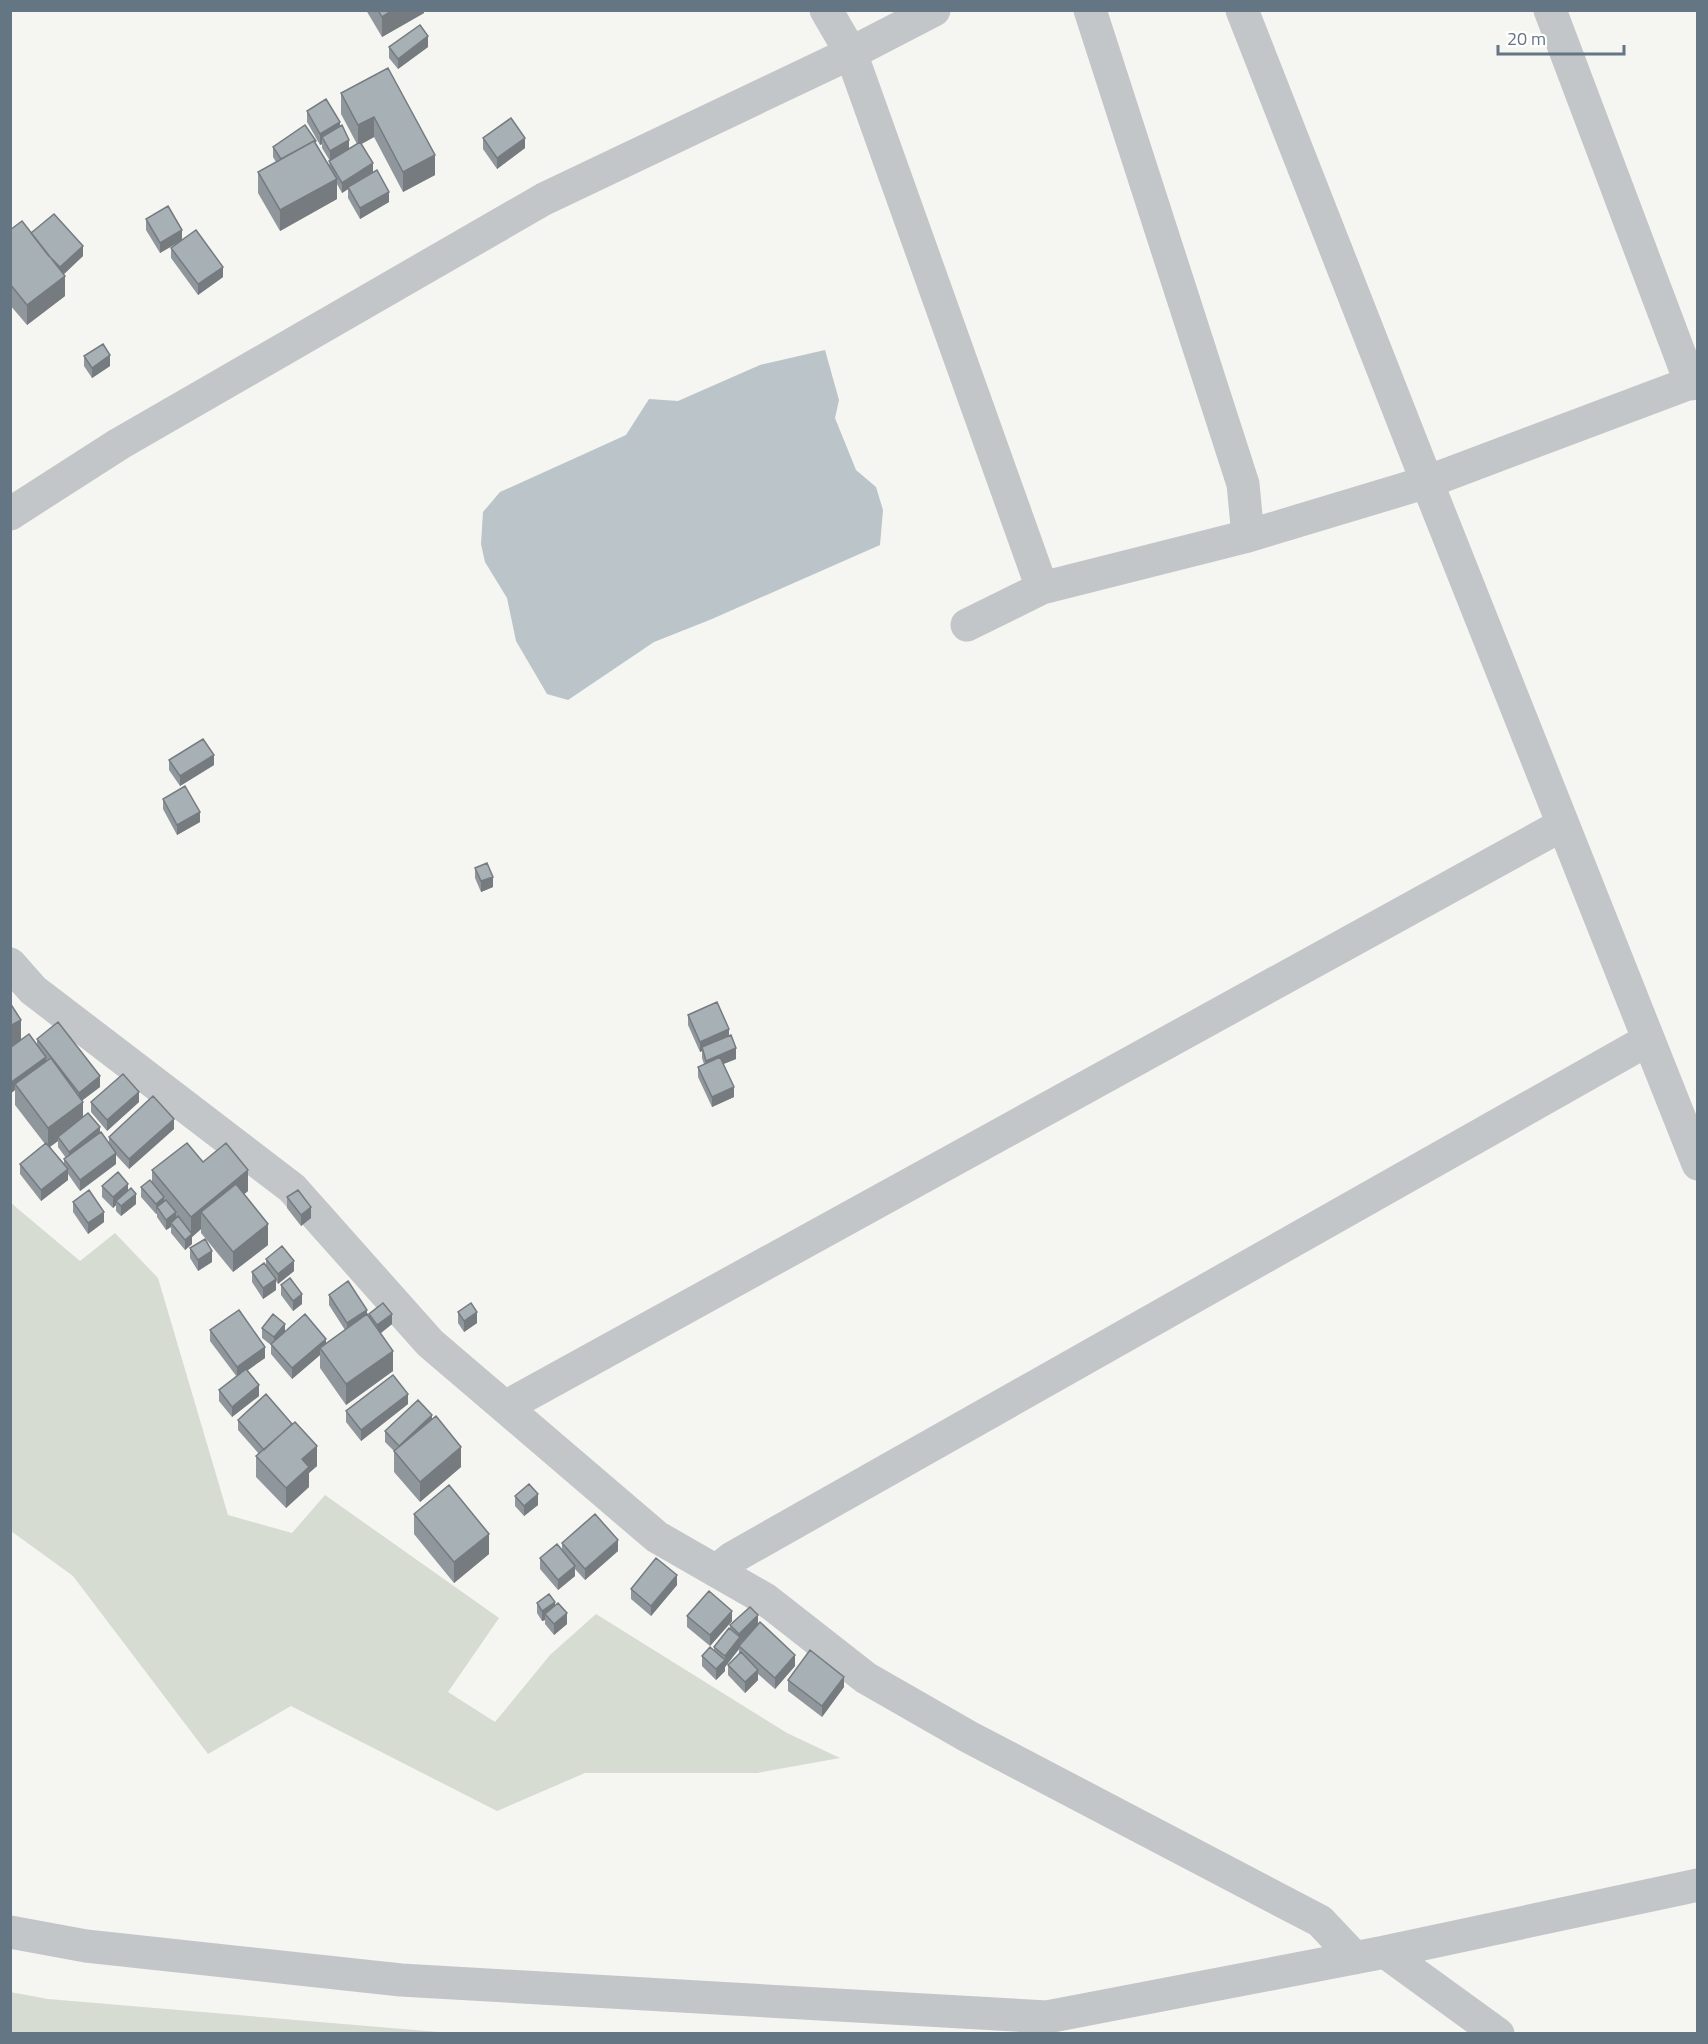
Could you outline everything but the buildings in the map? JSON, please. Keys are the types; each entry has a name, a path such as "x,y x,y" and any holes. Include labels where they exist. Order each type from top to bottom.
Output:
{"street":[{"path":"826,10 851,53 1042,588"},
{"path":"10,514 119,444 544,199 851,53 934,10"},
{"path":"1090,10 1243,484 1248,536"},
{"path":"1242,10 1562,825 1698,1164"},
{"path":"967,626 1042,588 1248,536 1427,482 1694,382 1550,10"},
{"path":"505,1407 1562,825"},
{"path":"10,964 33,990 292,1188 430,1343 657,1537 765,1599 866,1678 958,1731 1320,1921 1370,1955 1498,2034"},
{"path":"716,1571 732,1558 1648,1040"},
{"path":"10,1932 86,1946 401,1980 1047,2017 1370,1955 1698,1885"}],"shaded area":[{"path":"825,350 839,400 835,418 856,470 876,487 883,510 880,545 654,642 568,700 547,694 516,641 507,598 485,562 481,544 483,512 500,492 626,435 649,399 678,401 760,365"},
{"path":"11,1203 80,1261 115,1233 158,1278 228,1515 292,1533 325,1495 499,1618 448,1692 495,1722 550,1655 596,1614 787,1733 840,1758 757,1773 585,1773 497,1811 291,1706 208,1754 73,1576 11,1531"},
{"path":"10,1992 48,1999 451,2033 11,2033"}]}
